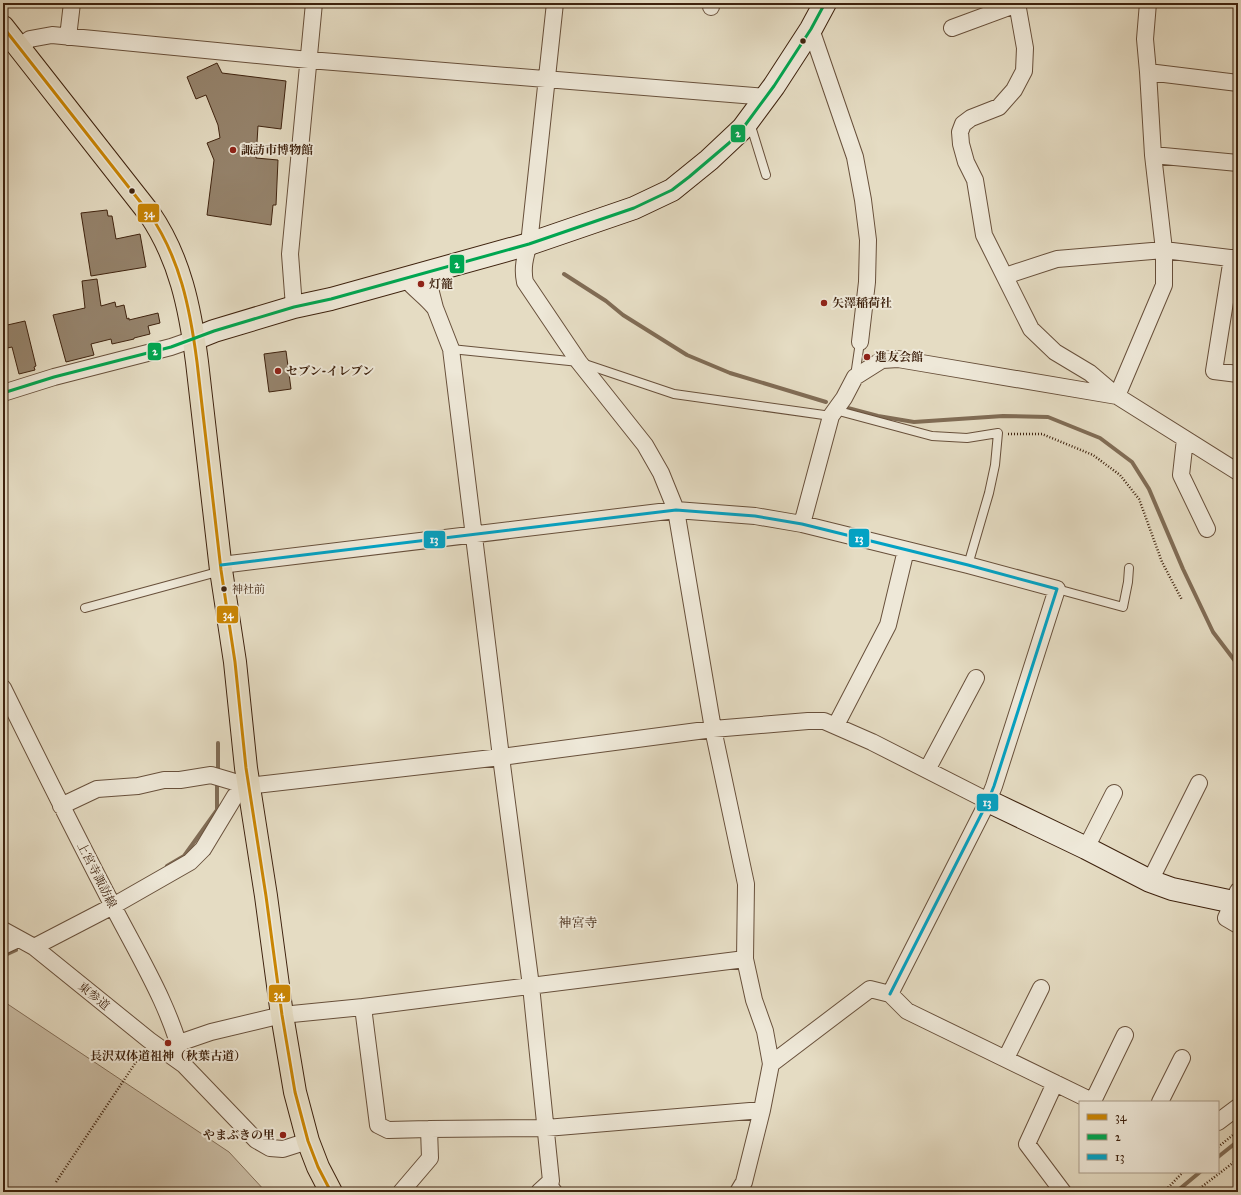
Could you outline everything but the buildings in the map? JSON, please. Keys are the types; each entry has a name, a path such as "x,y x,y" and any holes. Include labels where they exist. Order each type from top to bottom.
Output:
{"main road":[{"path":"194,339 214,331 294,307 331,299 529,244 634,208 672,190 729,143 749,121 767,97 811,29 825,3"},
{"path":"3,27 149,213 161,230 175,261 179,274 194,339 248,786 266,896 282,1015 295,1092 308,1141 331,1192"},
{"path":"988,801 1086,848 1150,881 1172,889 1236,899"}],"street":[{"path":"68,37 72,3"},
{"path":"294,307 290,254 314,3"},
{"path":"555,3 529,244 523,272 525,282 579,362 645,445 662,473 676,510 713,729 746,884 745,959 754,1000 765,1031 771,1064 762,1110 743,1189"},
{"path":"1117,396 1164,285 1164,250 1152,155 1145,39 1148,3"},
{"path":"952,28 1017,4 1025,48 1024,71 1014,90 999,107 971,118 963,124 960,132 961,144 966,162 975,180 984,235 1031,329 1055,352 1090,373 1117,396 1238,472"},
{"path":"811,29 855,157 863,200 868,240 867,282 860,342"},
{"path":"19,47 30,39 52,35 309,60 767,97"},
{"path":"1148,72 1238,83"},
{"path":"1152,155 1238,163"},
{"path":"1005,276 1057,259 1164,250 1235,259 1214,371 1238,374"},
{"path":"426,273 435,308 451,349 501,757 531,986 546,1128 555,1186 539,1192"},
{"path":"405,278 415,289 425,296 435,308"},
{"path":"3,393 54,377 171,347 194,339"},
{"path":"802,524 833,413 844,398 855,377 882,360 898,359 1117,396"},
{"path":"1185,439 1181,475 1207,530"},
{"path":"221,568 474,534 676,510 755,516 802,524 968,565 1057,589 988,801 890,994"},
{"path":"836,725 888,625 906,550"},
{"path":"927,770 976,678"},
{"name":"上宮寺諏訪線","path":"3,688 61,806 165,1006 180,1043 184,1065"},
{"path":"61,806 97,789 138,786 164,780 180,780 211,775 248,786 501,757 713,729 808,720 824,721 836,725 988,801"},
{"path":"1150,881 1199,783"},
{"path":"34,947 113,906 190,862 203,849 235,796 248,786"},
{"path":"1086,848 1114,793"},
{"path":"1236,899 1226,918 1238,925"},
{"name":"東参道","path":"3,930 34,947 149,1040 184,1065 256,1140 270,1148 283,1149 308,1141"},
{"path":"3,946 18,939"},
{"path":"180,1043 211,1032 282,1015 363,1007 745,959"},
{"path":"1006,1058 1041,988"},
{"path":"771,1064 870,989 890,994 907,1010 1091,1101"},
{"path":"363,1007 378,1125 388,1130 546,1128 762,1110"},
{"path":"1093,1101 1125,1035"},
{"path":"1160,1101 1182,1058"},
{"path":"1055,1082 1027,1144 1063,1192"},
{"path":"1219,1121 1238,1107"},
{"path":"402,1192 430,1158 429,1129"}],"lane":[{"path":"749,121 766,175"},
{"path":"855,377 860,342"},
{"path":"451,349 579,362 674,394 833,413 932,436 967,438 998,433 995,465 989,493 968,565"},
{"path":"85,608 221,568"},
{"path":"1057,589 1123,607 1129,568"}],"path":[{"path":"998,433 1042,434 1093,455 1120,475 1139,499 1162,562 1182,600"},
{"path":"56,1182 149,1040"},
{"path":"1219,1146 1238,1131"},
{"path":"1195,1192 1238,1159"},
{"path":"1164,1192 1182,1173"}],"shaded area":[{"path":"3,1003 6,1003 229,1152 266,1192 3,1192"}],"waterway":[{"path":"564,274 606,301 623,315 687,355 730,373 826,402"},
{"path":"844,407 878,416 914,422 1003,416 1048,417 1100,438 1132,462 1149,489 1183,569 1213,632 1238,665"},
{"path":"218,743 218,773"},
{"path":"167,866 184,856 217,810 217,781"},
{"path":"3,956 16,950"},
{"path":"1219,1156 1238,1141"},
{"path":"1176,1192 1199,1173"}],"transit line":[{"name":"2","path":"3,393 54,377 171,347 214,331 294,307 331,299 529,244 634,208 672,190 729,143 743,128 774,86 811,29 825,3"},
{"name":"34","path":"3,27 149,213 169,248 182,284 191,322 197,362 221,570 235,662 246,768 266,896 282,1015 295,1092 308,1141 318,1167 331,1192"},
{"name":"13","path":"221,565 676,510 755,516 802,524 968,565 1057,589 988,801 890,994"}],"place":[{"name":"諏訪市博物館","path":"233,150"},
{"name":"灯籠","path":"421,284"},
{"name":"矢澤稲荷社","path":"824,303"},
{"name":"進友会館","path":"867,357"},
{"name":"セブン-イレブン","path":"278,371"},
{"name":"神社前","path":"224,589"},
{"name":"長沢双体道祖神（秋葉古道）","path":"168,1043"},
{"name":"やまぶきの里","path":"283,1135"}],"district":[{"name":"神宮寺","path":"578,922"}]}
